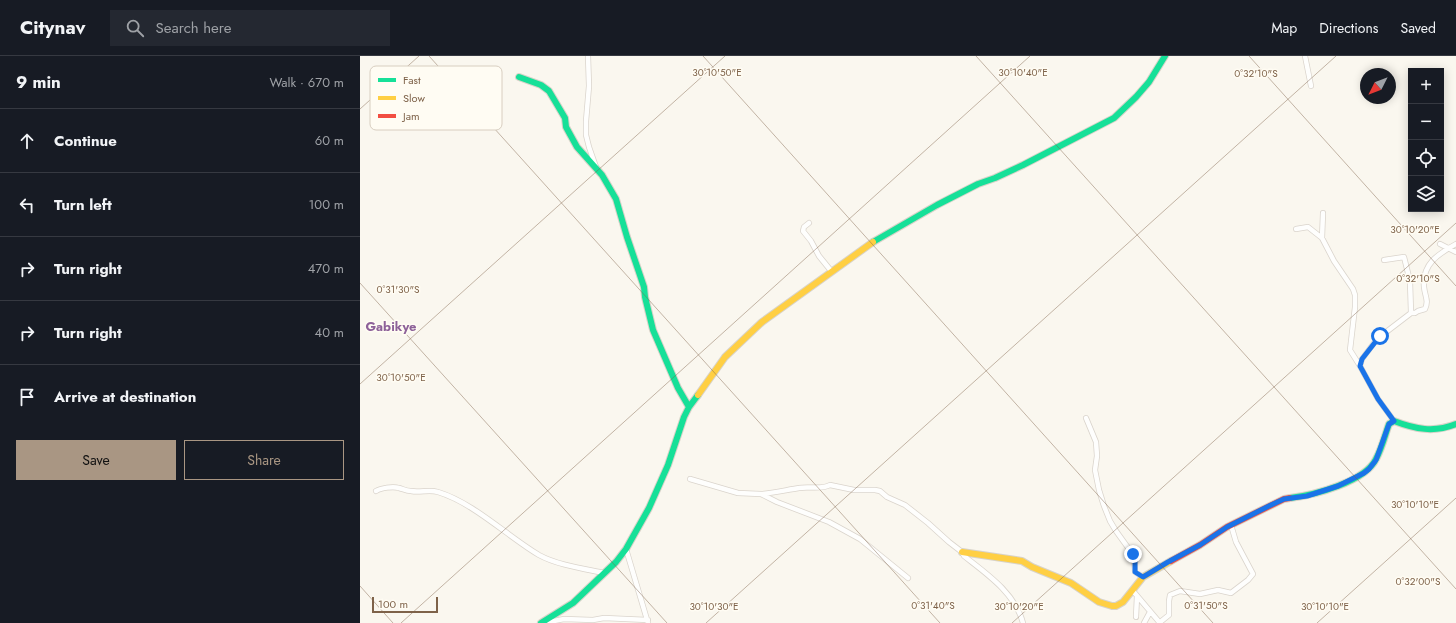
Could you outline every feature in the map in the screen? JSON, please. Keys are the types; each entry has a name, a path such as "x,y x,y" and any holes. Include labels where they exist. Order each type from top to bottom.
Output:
{"street":[{"path":"588,56 589,86 586,135 598,170"},
{"path":"1305,56 1311,86"},
{"path":"541,623 573,603 616,562 626,549 649,508 668,466 684,416 689,407 725,357 762,322 882,236 978,184 1023,165 1114,118 1131,103 1150,80 1162,57"},
{"path":"519,77 541,85 548,91 565,118 566,127 577,147 598,170 616,199 644,287 653,330 678,388 689,407"},
{"path":"1322,238 1323,213"},
{"path":"809,223 804,227 803,231 811,241 819,256 832,272"},
{"path":"1296,229 1308,227 1322,238 1334,261 1353,289 1356,295 1350,350 1378,399 1394,421 1412,428 1426,429 1441,428 1456,424"},
{"path":"1440,244 1456,252"},
{"path":"1360,366 1362,359 1377,339 1411,313 1425,309 1428,303 1424,285 1426,270 1432,259 1456,244"},
{"path":"1384,260 1404,257 1410,281 1411,313"},
{"path":"1086,418 1096,442 1096,470 1099,490 1107,514 1120,538 1134,556 1135,572 1143,577"},
{"path":"962,552 1022,561 1032,567 1071,583 1099,602 1112,606 1120,604 1135,593 1143,577 1200,545 1230,525 1284,499 1307,496 1338,486 1364,473 1376,460 1389,424 1394,421"},
{"path":"690,479 738,493 777,493 800,488 826,487 830,485 854,490 875,490 905,505 962,552 964,556 984,570 1004,590 1016,607 1023,623"},
{"path":"376,491 394,487 414,492 438,492 470,507 540,555 564,564 604,573"},
{"path":"761,494 777,502 829,522 860,539 908,578"},
{"path":"1135,593 1160,623 1169,615 1170,596 1176,592 1180,591 1200,594 1218,590 1232,593 1253,574 1236,542 1230,525"},
{"path":"544,623 564,619 593,620 604,618 626,618 648,621 626,549"},
{"path":"1135,593 1136,617"},
{"path":"1144,623 1150,612"}],"traffic: fast":[{"path":"873,242 937,205 978,184 1023,165 1114,118 1149,82 1165,56"},
{"path":"519,77 541,85 549,91 565,118 566,127 577,147 602,175 616,199 644,287 653,330 678,388 689,407"},
{"path":"541,623 573,603 616,562 626,549 649,508 668,465 684,417 698,395"},
{"path":"1290,498 1312,494 1338,486 1361,474 1370,467 1376,459 1389,424 1394,421 1425,429 1448,427 1456,424"}],"traffic: slow":[{"path":"698,395 725,357 762,322 873,242"},
{"path":"962,552 1022,561 1032,567 1071,583 1099,602 1112,606 1116,606 1123,602 1143,577 1171,561"}],"traffic: jam":[{"path":"1171,561 1200,545 1227,527 1284,499 1290,498"}],"district":[{"name":"Gabikye","path":"391,326"}],"route":[{"path":"1133,554 1135,559 1135,572 1143,577 1200,545 1227,527 1269,506 1284,499 1307,496 1338,486 1357,477 1369,469 1376,460 1389,424 1394,421 1378,399 1360,366 1362,359 1380,336"}]}
